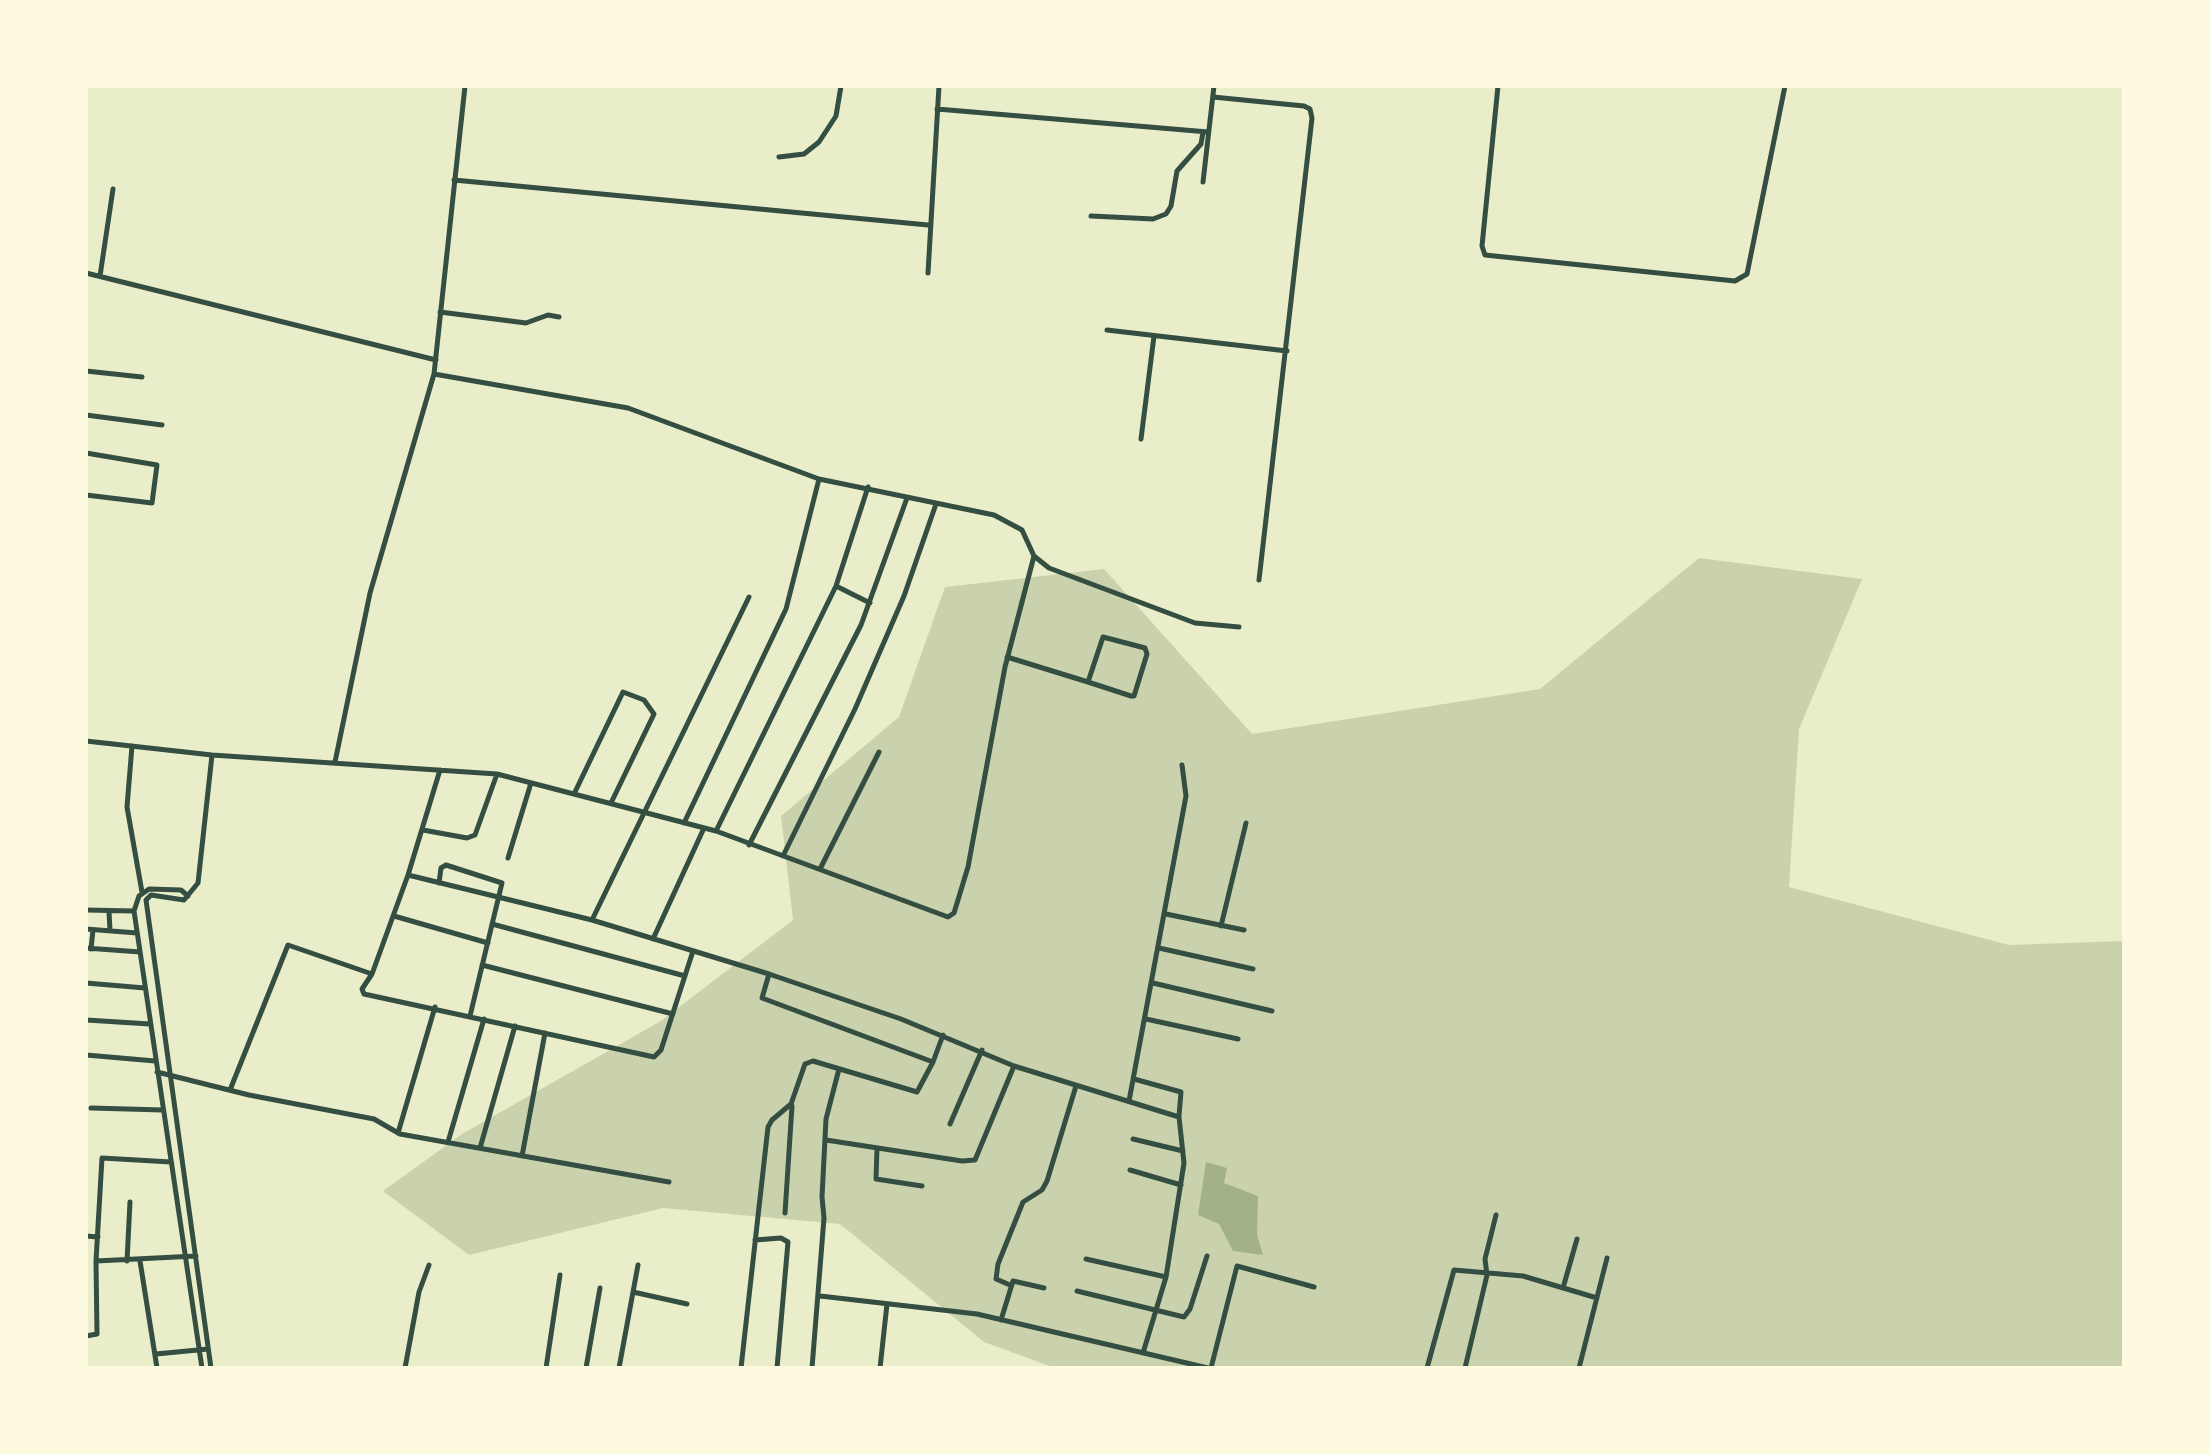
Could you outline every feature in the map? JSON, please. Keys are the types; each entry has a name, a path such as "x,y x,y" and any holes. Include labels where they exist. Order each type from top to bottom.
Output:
{"street":[{"path":"335,762 370,593 434,374 465,86"},
{"path":"779,157 804,154 819,142 836,116 841,86"},
{"path":"928,273 928,225 939,86"},
{"path":"1091,216 1153,219 1166,214 1172,201 1177,171 1201,144 1214,86"},
{"path":"1498,86 1482,246 1485,255 1735,281 1747,274 1785,86"},
{"path":"1213,97 1304,106 1311,110 1287,351 1259,580"},
{"path":"937,109 1205,132"},
{"path":"1203,182 1205,132"},
{"path":"454,180 928,225"},
{"path":"100,276 113,189"},
{"path":"86,273 436,360"},
{"path":"440,312 526,323 548,315 559,317"},
{"path":"1107,330 1287,351"},
{"path":"1141,439 1154,336"},
{"path":"86,371 142,377"},
{"path":"434,374 628,408 819,479 1007,519 1022,530 1034,556 1070,578 1195,623 1239,627"},
{"path":"86,415 162,425"},
{"path":"86,453 157,465 152,503 86,495"},
{"path":"684,823 786,609 819,479"},
{"path":"716,831 836,586 868,487"},
{"path":"749,845 870,603 907,498"},
{"path":"783,856 861,695 904,596 936,504"},
{"path":"86,741 212,755 497,774 716,831 943,918 954,913 968,867 1007,657 1034,556"},
{"path":"836,586 870,603"},
{"path":"592,920 749,597"},
{"path":"1007,657 1088,682 1134,696 1147,654 1145,648 1103,637 1088,682"},
{"path":"574,794 623,692 644,700 654,714 611,803"},
{"path":"132,746 127,807 142,893 146,900 211,1368"},
{"path":"820,869 879,752"},
{"path":"146,900 151,895 181,900 188,896 200,877 212,755"},
{"path":"1129,1101 1186,796 1182,765"},
{"path":"440,770 394,916 372,974 362,989 364,994 654,1057 660,1054 693,951"},
{"path":"423,830 467,838 475,835 497,774"},
{"path":"508,858 531,783"},
{"path":"1221,926 1246,823"},
{"path":"653,939 704,828"},
{"path":"439,883 441,868 446,865 500,880 470,1016"},
{"path":"408,875 592,920 769,974 943,1035 1014,1066 1179,1117"},
{"path":"188,896 185,891 149,889 142,893 134,911 202,1368"},
{"path":"86,910 134,911"},
{"path":"109,912 110,930"},
{"path":"1166,913 1244,930"},
{"path":"394,916 488,943"},
{"path":"492,924 685,976"},
{"path":"137,933 90,929 89,948 140,952"},
{"path":"230,1090 288,945 372,974"},
{"path":"1159,948 1253,969"},
{"path":"482,965 673,1014"},
{"path":"769,974 762,997 766,1000 933,1062"},
{"path":"86,983 145,988"},
{"path":"1152,983 1272,1011"},
{"path":"398,1133 435,1007"},
{"path":"448,1142 484,1019"},
{"path":"1146,1019 1238,1039"},
{"path":"86,1020 150,1024"},
{"path":"480,1148 515,1026"},
{"path":"522,1156 545,1033"},
{"path":"785,1213 792,1103 807,1062 917,1092 943,1035"},
{"path":"950,1124 982,1050"},
{"path":"86,1055 155,1061"},
{"path":"826,1140 962,1161 975,1160 1014,1066"},
{"path":"812,1368 820,1296 827,1112 839,1069"},
{"path":"157,1072 374,1119 398,1133 669,1182"},
{"path":"1134,1079 1181,1092 1179,1117 1183,1151 1181,1185 1166,1277 1143,1353"},
{"path":"1010,1285 996,1279 998,1264 1023,1202 1042,1190 1047,1181 1076,1086"},
{"path":"741,1368 768,1127 792,1103"},
{"path":"91,1108 163,1110"},
{"path":"1133,1139 1183,1151"},
{"path":"877,1148 876,1179 922,1186"},
{"path":"86,1336 97,1334 96,1261 99,1179 103,1156 171,1162"},
{"path":"1130,1170 1181,1185"},
{"path":"127,1261 130,1202"},
{"path":"1465,1368 1488,1271 1485,1259 1496,1215"},
{"path":"86,1236 98,1237"},
{"path":"755,1240 781,1238 788,1242 777,1368"},
{"path":"1563,1288 1577,1239"},
{"path":"96,1261 196,1256"},
{"path":"1077,1291 1156,1312 1188,1315 1207,1256"},
{"path":"1579,1368 1607,1258"},
{"path":"1086,1259 1166,1277"},
{"path":"140,1261 157,1368"},
{"path":"405,1368 419,1292 429,1265"},
{"path":"619,1368 638,1265"},
{"path":"820,1296 1001,1320 1210,1368 1237,1266 1314,1287"},
{"path":"1427,1368 1452,1271 1488,1271 1597,1298"},
{"path":"546,1368 560,1275"},
{"path":"1001,1320 1010,1285 1016,1281 1044,1288"},
{"path":"586,1368 600,1288"},
{"path":"633,1292 687,1304"},
{"path":"880,1368 887,1304"},
{"path":"156,1354 208,1349"},
{"path":"1163,1368 1165,1358"}],"shaded area":[{"path":"1699,558 1862,579 1799,729 1789,887 2009,945 2124,941 2124,1368 1055,1368 984,1342 840,1224 663,1208 469,1255 383,1191 462,1134 661,1021 793,920 781,816 899,717 945,587 1104,569 1252,734 1540,689"},
{"path":"1206,1162 1227,1168 1224,1183 1258,1196 1257,1235 1263,1255 1233,1251 1219,1224 1198,1215"}]}
